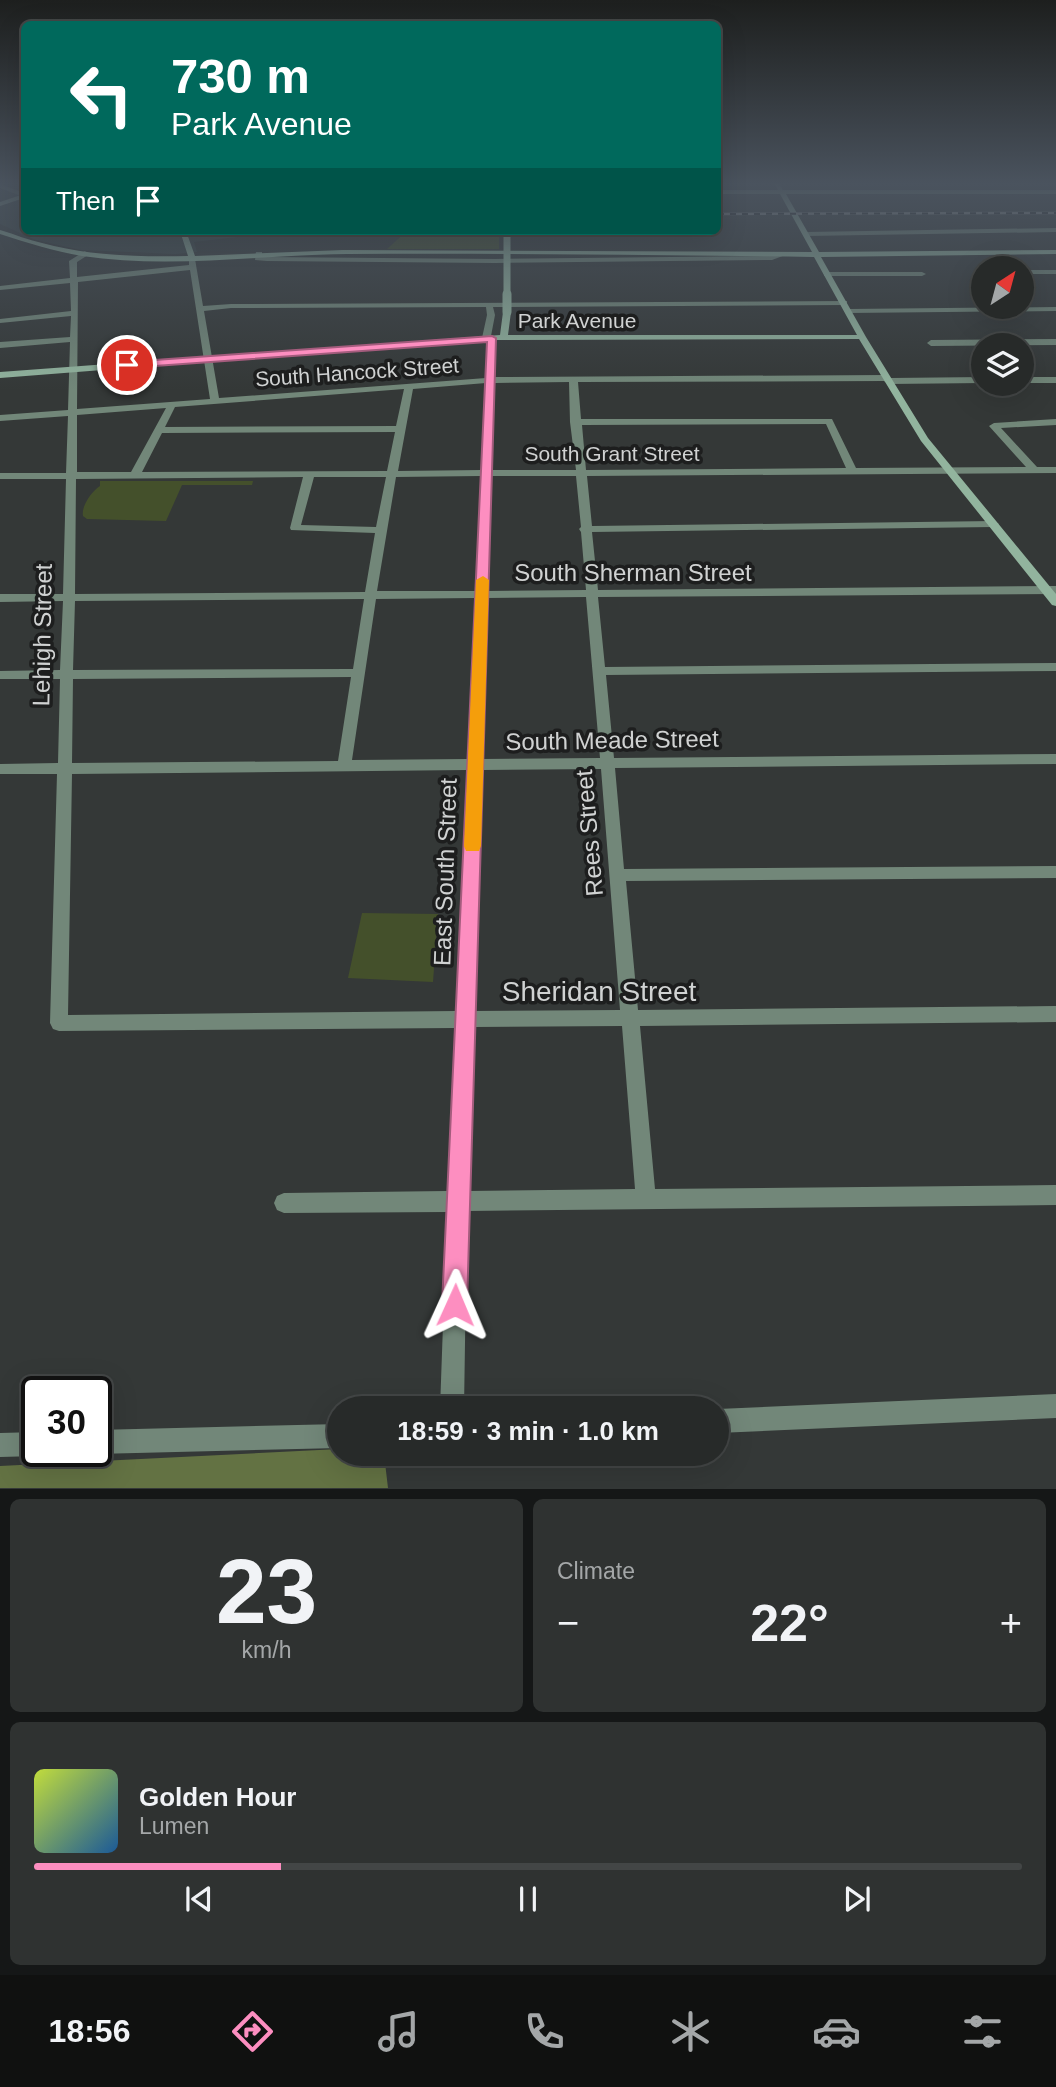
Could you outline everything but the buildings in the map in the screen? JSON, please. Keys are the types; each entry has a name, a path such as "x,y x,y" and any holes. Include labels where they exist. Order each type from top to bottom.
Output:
{"main road":[{"path":"76,251 192,257 259,254"},
{"path":"190,251 192,257"},
{"path":"504,338 507,251"},
{"path":"573,255 636,251"},
{"path":"653,251 727,256"},
{"path":"728,251 1056,252"},
{"path":"784,254 816,252"},
{"path":"816,252 862,337 924,439 1051,590 1056,601"},
{"name":"Park Avenue","path":"0,375 489,338 862,337"}],"street":[{"name":"Lehigh Street","path":"59,1023 70,475 74,412 73,261 85,253"},
{"path":"259,254 258,258 267,260 504,261 573,255 772,258 784,254"},
{"path":"192,257 215,401"},
{"path":"0,288 193,267"},
{"path":"1034,272 1056,272"},
{"path":"828,274 922,274"},
{"path":"199,309 231,306 489,304 845,305 891,309 1056,309"},
{"name":"East South Street","path":"452,1396 457,1202 491,380 489,304"},
{"path":"0,321 75,313"},
{"path":"0,345 74,339"},
{"path":"931,343 1056,342"},
{"name":"Rees Street","path":"573,379 584,529 600,671 646,1199"},
{"name":"South Hancock Street","path":"0,418 491,380 971,380"},
{"path":"1034,380 1056,380"},
{"path":"344,765 381,530 409,385"},
{"path":"135,475 172,405"},
{"path":"575,422 829,421 852,471"},
{"path":"1034,470 994,426 1056,422"},
{"path":"159,430 399,429"},
{"path":"1051,470 1056,480"},
{"name":"South Grant Street","path":"0,476 1051,470"},
{"path":"309,475 295,528 381,530"},
{"path":"584,529 994,524"},
{"name":"South Sherman Street","path":"0,598 1051,590"},
{"path":"600,671 1056,667"},
{"path":"0,675 359,673"},
{"name":"South Meade Street","path":"0,769 1056,759"},
{"path":"618,875 1056,873"},
{"name":"Sheridan Street","path":"59,1023 1056,1014"},
{"path":"284,1203 1056,1195"},
{"path":"729,1421 1056,1406"},
{"path":"112,1442 327,1436"},
{"path":"0,1445 21,1444"}],"shaded area":[{"path":"116,251 197,252 175,254"}],"green space":[{"path":"100,481 253,481 252,485 182,485 166,521 87,519 83,516 85,503 100,486"},
{"path":"362,913 438,914 433,982 348,978"},
{"path":"327,1450 327,1466 385,1466 388,1488 0,1488 0,1466 112,1467 112,1460"}],"slow traffic":[{"path":"473,846 483,580"}],"route":[{"path":"127,365 492,338 455,1305"}]}
